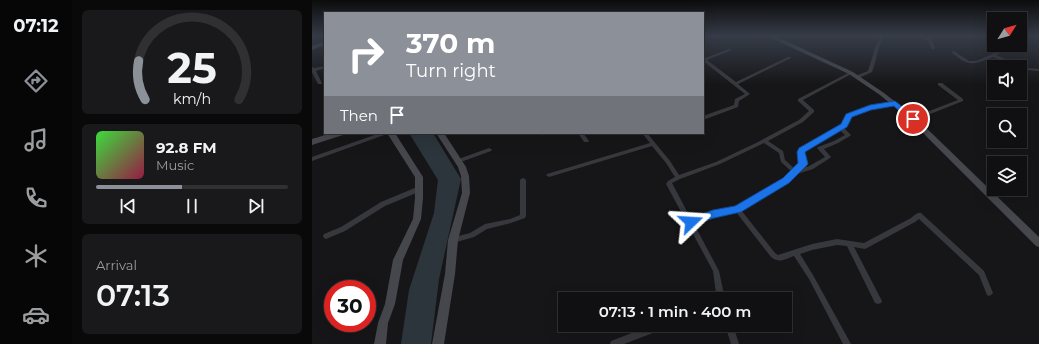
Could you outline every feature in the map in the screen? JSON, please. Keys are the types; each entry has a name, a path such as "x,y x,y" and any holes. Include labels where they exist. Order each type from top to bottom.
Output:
{"main road":[{"path":"804,52 854,75 895,104 913,119 1039,243"},
{"path":"312,142 337,134"},
{"path":"380,344 383,323 390,304 398,260 417,219 419,189 419,177 392,134"},
{"path":"438,344 450,274 452,240 466,193 465,176 458,161 441,134"}],"street":[{"path":"704,59 724,52"},
{"path":"719,292 716,271 691,222 669,184 670,182 718,163 801,121 812,111 800,100 854,75 870,72 876,52"},
{"path":"953,52 968,62 977,62 999,52"},
{"path":"992,55 1004,60"},
{"path":"736,84 789,58"},
{"path":"704,60 748,94 738,100 736,106 704,118"},
{"path":"320,83 313,69 324,67"},
{"path":"1027,69 1039,70"},
{"path":"913,119 961,100 940,84"},
{"path":"691,222 713,214 737,209 786,181 803,164 802,150 841,128 849,116 870,108 895,104"},
{"path":"795,172 811,168 828,157 820,148 836,142 848,135 841,128"},
{"path":"312,159 382,134"},
{"path":"581,134 586,141"},
{"path":"645,134 668,162 678,178"},
{"path":"764,141 780,152 783,161 795,172"},
{"path":"549,175 653,144"},
{"path":"458,161 490,150"},
{"path":"452,240 472,235 485,227 511,221 523,216 523,180"},
{"path":"326,236 343,229 383,204 419,189"},
{"path":"737,209 777,258 812,247 837,242 865,246 913,220 919,215 982,273 989,293"},
{"path":"849,244 878,300"},
{"path":"796,253 811,277 847,344"},
{"path":"614,344 645,332"},
{"path":"731,332 735,344"}],"shaded area":[{"path":"410,134 434,134 461,179 439,279 431,344 401,344 409,290 434,213 438,180"}],"route":[{"path":"691,222 713,214 737,209 786,181 803,164 802,150 844,125 849,116 870,108 895,104 913,119"}]}
